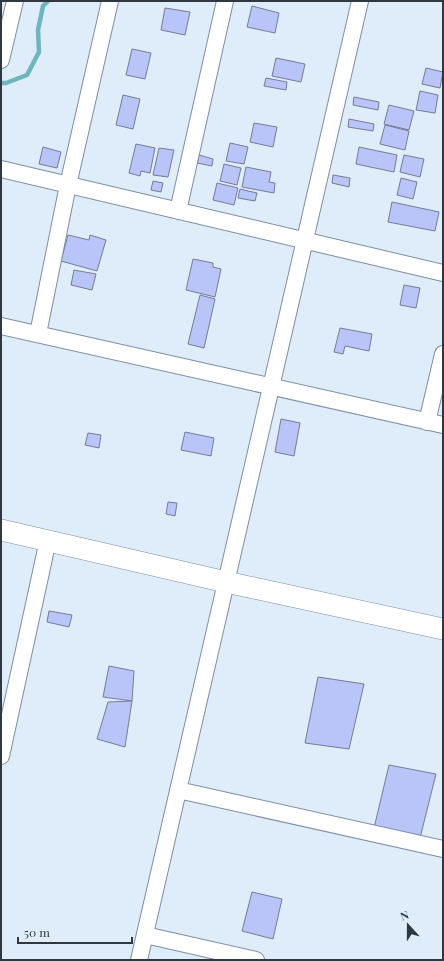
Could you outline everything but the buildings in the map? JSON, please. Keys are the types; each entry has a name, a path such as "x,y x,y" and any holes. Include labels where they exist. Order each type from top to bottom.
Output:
{"main road":[{"path":"1,530 226,582 443,629"}],"street":[{"path":"1,60 15,1"},
{"path":"38,334 68,185 110,1"},
{"path":"178,211 225,1"},
{"path":"139,960 360,1"},
{"path":"1,169 443,273"},
{"path":"1,326 435,424 443,354"},
{"path":"1,753 48,540"},
{"path":"178,790 443,849"},
{"path":"145,935 256,960"}],"waterway":[{"path":"1,83 6,83 27,75 39,52 38,30 43,6 48,1"}]}
